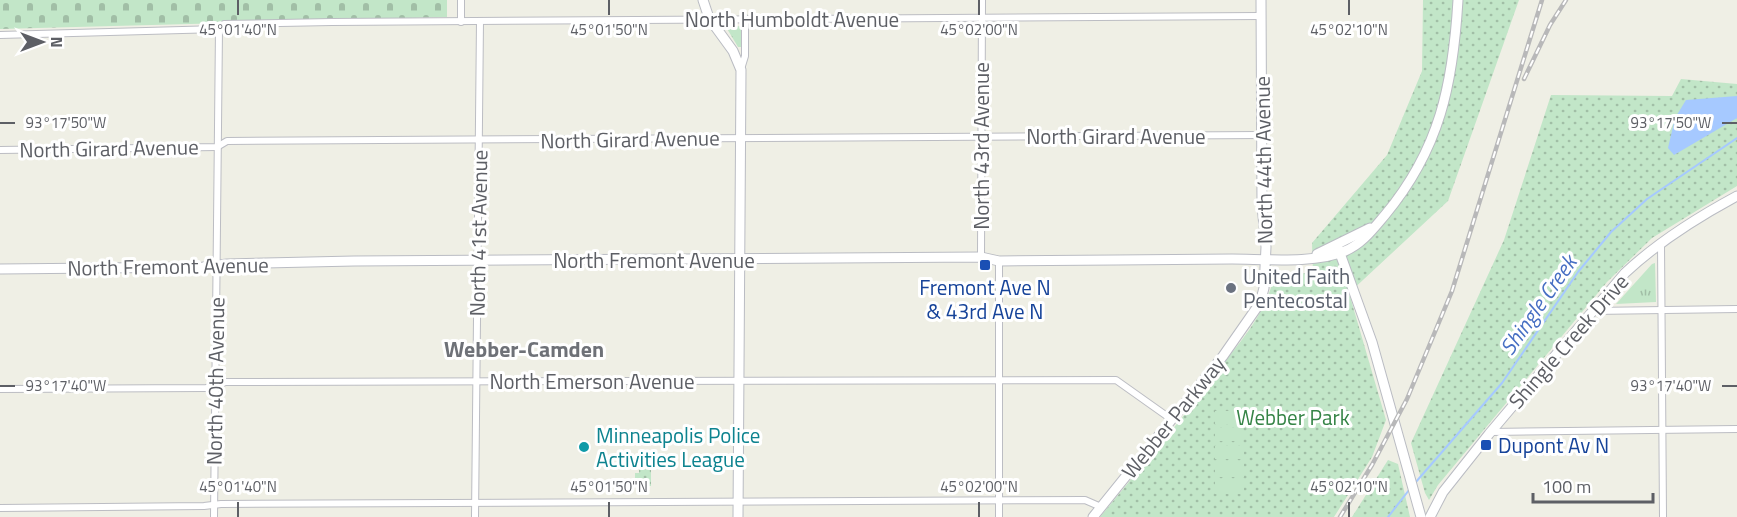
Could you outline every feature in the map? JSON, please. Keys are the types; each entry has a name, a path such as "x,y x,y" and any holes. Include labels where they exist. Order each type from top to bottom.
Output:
{"street":[{"path":"460,22 461,0"},
{"path":"703,0 710,18 733,51 741,70"},
{"name":"North 43rd Avenue","path":"981,257 982,0"},
{"name":"North 44th Avenue","path":"1252,318 1264,288 1266,259 1261,135 1261,0"},
{"path":"1420,517 1372,342 1339,249 1362,241 1377,224 1411,181 1434,137 1450,80 1458,0"},
{"name":"North Humboldt Avenue","path":"0,35 219,29 224,24 710,18 982,19 1261,16"},
{"path":"738,517 741,70 745,56 745,18"},
{"name":"North 41st Avenue","path":"475,517 480,21"},
{"name":"North 40th Avenue","path":"214,517 219,29"},
{"name":"North Girard Avenue","path":"0,150 217,147 227,141 1261,135"},
{"name":"Shingle Creek Drive","path":"1430,517 1443,492 1490,432 1591,311 1641,258 1737,196"},
{"path":"1660,244 1663,517"},
{"name":"North Fremont Avenue","path":"0,269 203,267 478,260 981,257 999,261 1266,259 1308,258 1339,249"},
{"name":"North 43rd Avenue","path":"999,261 999,517"},
{"path":"1591,311 1737,309"},
{"name":"Webber Parkway","path":"1093,517 1252,318"},
{"name":"North Emerson Avenue","path":"0,388 206,388 226,382 1116,380 1171,419"},
{"path":"1490,432 1737,429"},
{"path":"0,508 214,504 475,505 999,500 1085,500 1101,507"}],"green space":[{"path":"0,0 447,0 447,17 0,29"},
{"name":"Webber Park","path":"1423,0 1519,0 1448,201 1349,293 1386,420 1372,457 1334,517 1100,517 1218,374 1260,313 1275,274 1313,273 1312,243 1387,155 1422,71"},
{"path":"742,26 742,47 738,47 726,27"},
{"path":"1681,79 1737,84 1737,186 1652,238 1607,282 1438,485 1429,500 1411,443 1504,240 1551,95 1672,96"},
{"path":"1655,263 1656,302 1616,304 1652,264"},
{"path":"1215,411 1244,411 1244,424 1215,424"},
{"path":"1215,428 1243,428 1243,441 1215,441"},
{"path":"1215,446 1244,446 1244,459 1215,459"},
{"path":"1388,460 1398,464 1410,517 1352,517"},
{"path":"639,461 651,461 651,486 635,486 635,473 639,473"},
{"path":"1215,463 1244,463 1244,477 1215,477"},
{"path":"1215,481 1244,481 1244,494 1215,494"}],"water":[{"path":"1737,96 1737,118 1674,155 1668,148 1675,118 1686,100"}],"waterway":[{"name":"Shingle Creek","path":"1415,483 1502,383 1578,272 1611,232 1647,199 1737,138"},
{"name":"Shingle Creek","path":"1388,517 1409,490"}],"railway":[{"path":"1340,517 1372,465 1407,399 1452,291 1542,0"},
{"path":"1524,79 1550,25 1566,0"}],"place":[{"name":"Fremont Ave N & 43rd Ave N","path":"985,265"},
{"name":"United Faith Pentecostal","path":"1231,288"},
{"name":"Dupont Av N","path":"1486,445"},
{"name":"Minneapolis Police Activities League","path":"584,447"}],"district":[{"name":"Webber-Camden","path":"524,349"}]}
